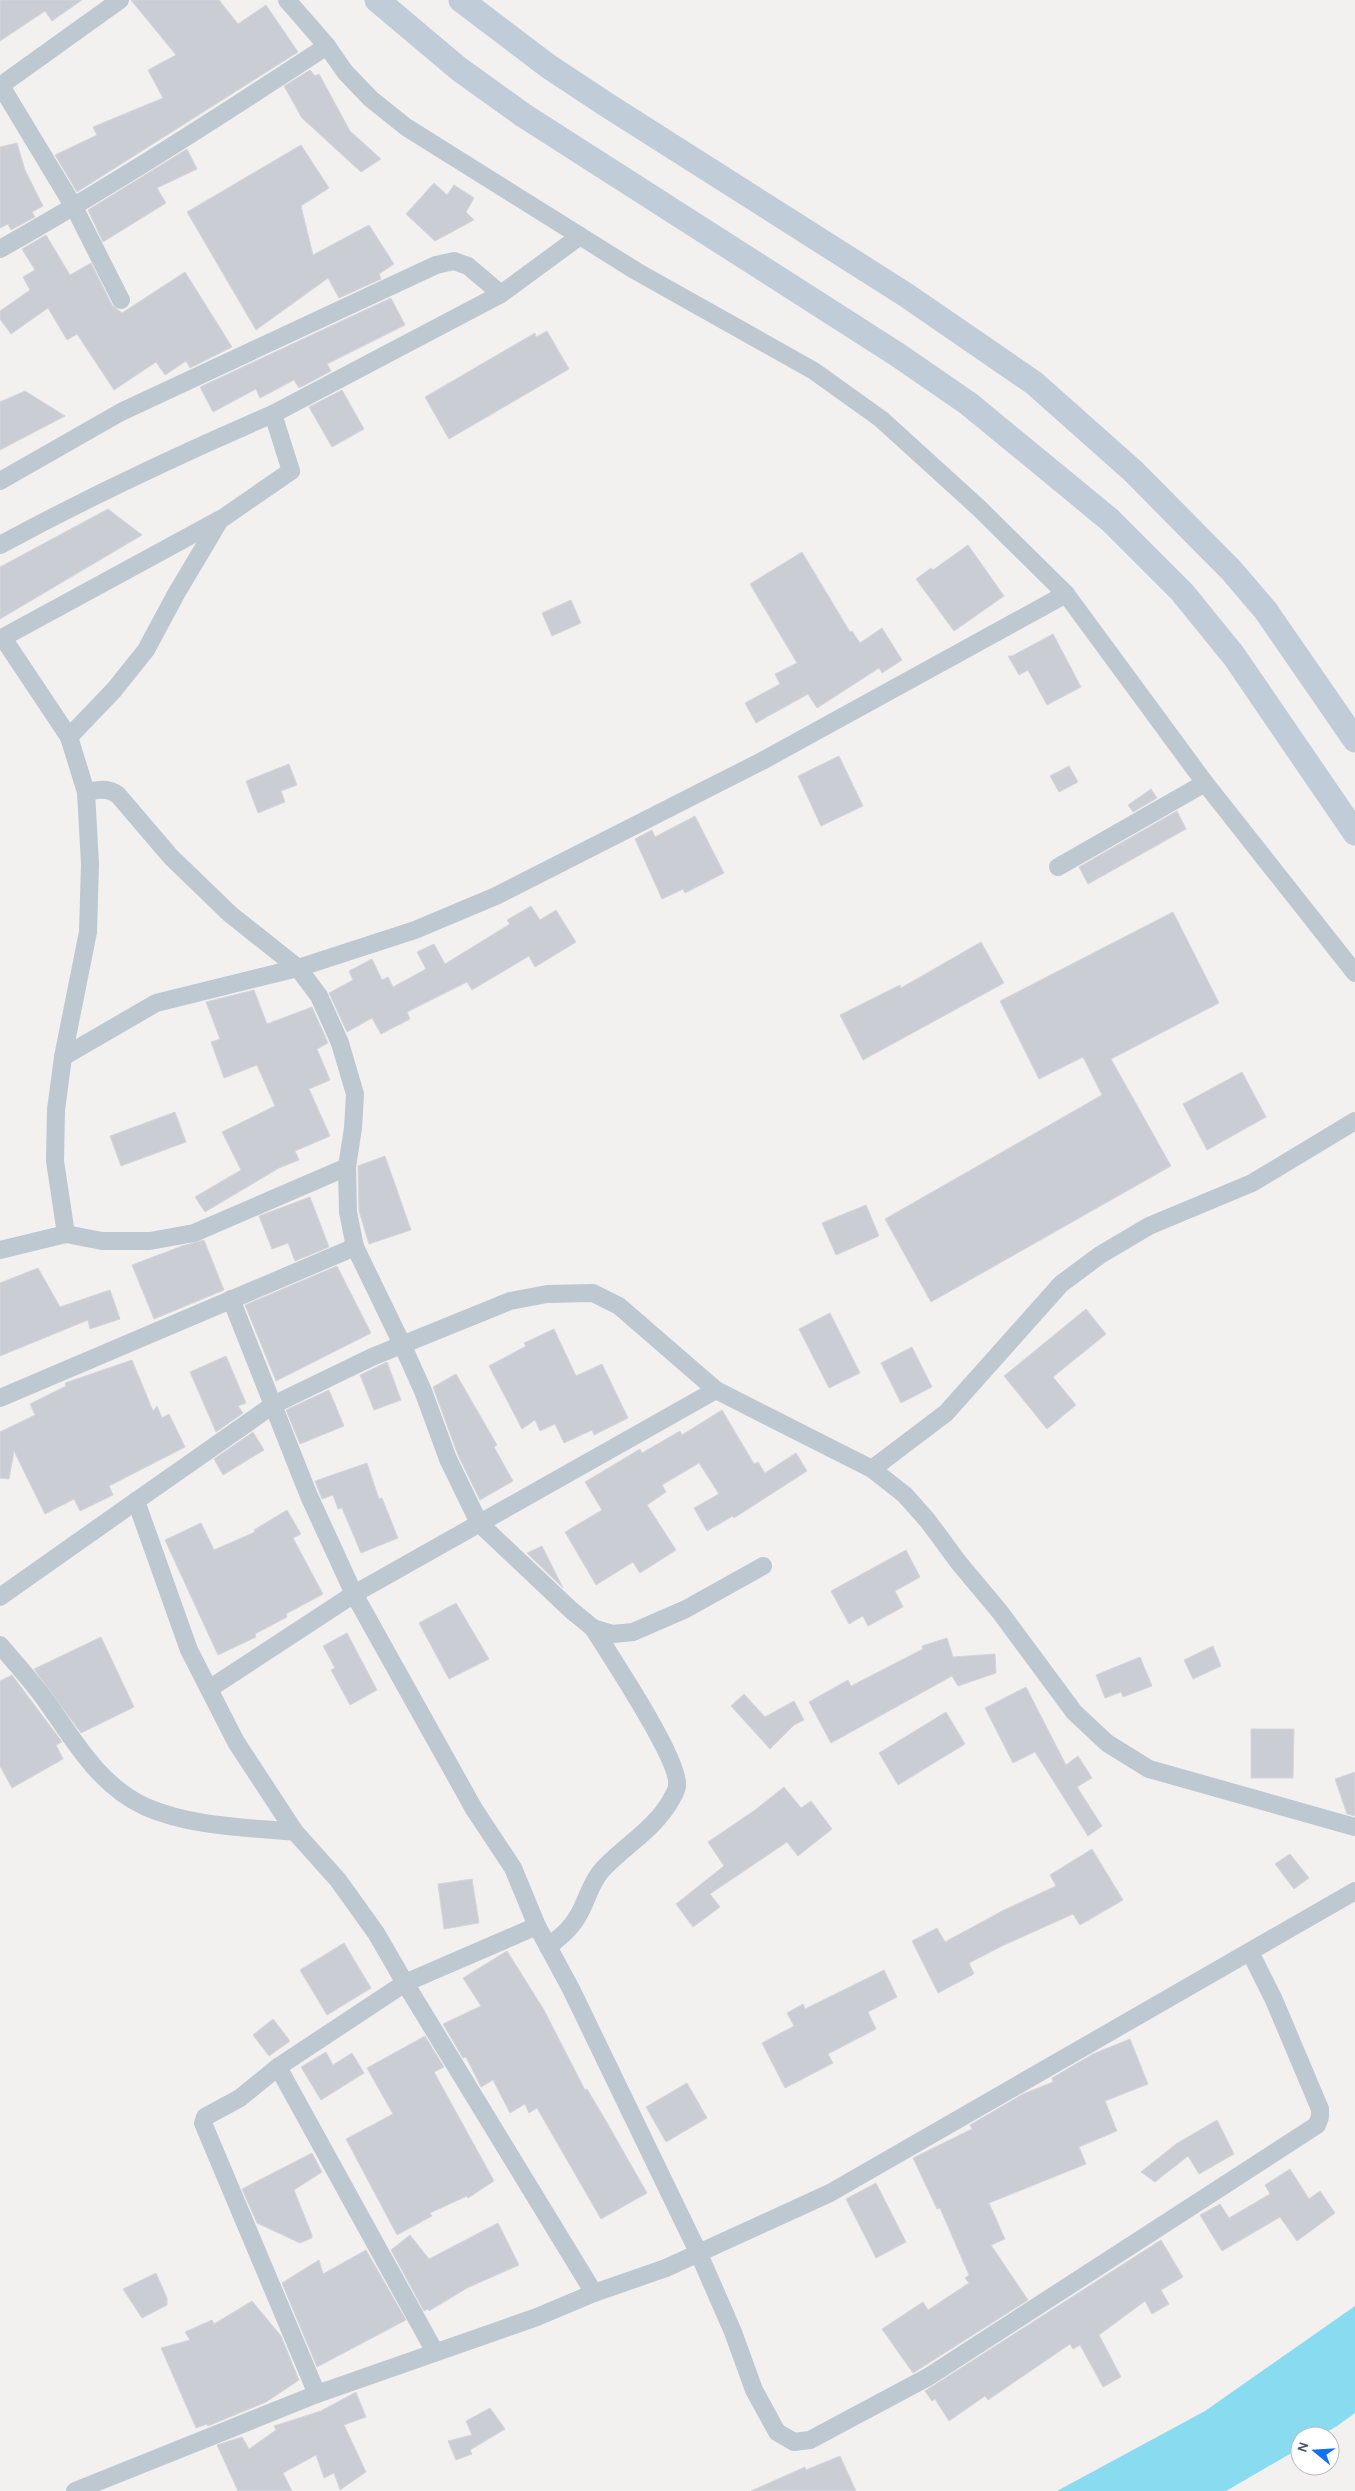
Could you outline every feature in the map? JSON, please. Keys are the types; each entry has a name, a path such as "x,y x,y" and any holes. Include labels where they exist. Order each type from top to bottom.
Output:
{"main road":[{"path":"377,0 459,69 523,115 898,355 961,398 1110,520 1182,592 1234,656 1355,833"},
{"path":"461,0 548,66 906,295 1034,383 1133,471 1230,570 1266,612 1355,740"}],"street":[{"path":"120,0 1,86 74,207 121,300"},
{"path":"286,0 327,46 345,72 370,99 406,127 636,271 814,371 881,419 980,509 1066,594 1205,783 1355,973"},
{"path":"0,249 74,207 327,46"},
{"path":"0,545 82,501 161,463 273,414 502,294 580,236"},
{"path":"0,482 121,412 436,265 454,261 468,266 502,294"},
{"path":"66,1234 55,1161 56,1110 63,1056 88,932 90,864 86,792 69,737 2,638 220,520 291,471 273,414"},
{"path":"69,737 114,690 146,650 176,594 220,520"},
{"path":"63,1056 156,1003 298,968 415,930 496,896 754,765 1066,594"},
{"path":"1058,867 1205,783"},
{"path":"86,792 103,789 110,790 118,795 172,857 224,908 298,968 319,996 340,1043 354,1094 353,1128 347,1167 348,1212 355,1247 423,1391 448,1458 479,1523 528,1572 593,1628 651,1723 675,1769 677,1785 671,1801 642,1835 618,1853 599,1874 570,1929 548,1947"},
{"path":"872,1469 946,1413 1062,1284 1100,1255 1149,1226 1252,1183 1355,1121"},
{"path":"0,1250 66,1234 102,1241 150,1241 194,1233 347,1167"},
{"path":"0,1398 355,1247"},
{"path":"0,1596 273,1405 402,1344 510,1302 547,1294 593,1293 619,1306 716,1390 872,1469 905,1495 928,1520 959,1563 1000,1612 1074,1712 1107,1743 1149,1769 1355,1827"},
{"path":"231,1299 309,1496 354,1594 474,1809 513,1868 537,1926 576,1998 699,2254 733,2332 754,2390 777,2432 785,2439 794,2442 810,2440 928,2377 1317,2124 1320,2117 1320,2109 1274,2000 1250,1952"},
{"path":"209,1689 354,1594 716,1390"},
{"path":"136,1502 189,1650 236,1742 295,1832 338,1880 376,1933 421,2013 594,2293"},
{"path":"593,1628 613,1634 633,1632 686,1609 763,1566"},
{"path":"0,1645 45,1700 78,1749 118,1790 146,1806 179,1818 295,1832"},
{"path":"76,2491 317,2394 537,2317 594,2293 699,2254 830,2193 1355,1891"},
{"path":"317,2394 203,2123 206,2117 240,2098 278,2067 405,1983 537,1926"},
{"path":"278,2067 435,2352"}],"water":[{"path":"1355,2306 1355,2413 1336,2426 1290,2426 1290,2454 1226,2491 1057,2491 1205,2411"}],"building":[{"path":"0,0 82,0 52,21 45,11 0,41"},
{"path":"131,0 219,0 238,24 266,5 298,52 77,192 55,155 97,135 93,127 163,98 148,70 176,55"},
{"path":"310,70 315,76 319,74 350,131 381,159 361,172 302,118 284,86"},
{"path":"17,143 25,170 43,206 32,212 35,217 11,230 8,224 0,228 0,147"},
{"path":"301,145 329,188 301,206 313,255 369,225 394,264 379,274 381,279 339,298 328,278 256,330 187,212"},
{"path":"187,149 197,169 157,188 166,203 103,242 88,210"},
{"path":"434,183 447,195 454,185 474,198 466,212 474,220 435,241 406,214"},
{"path":"46,235 70,275 91,263 112,305 122,313 185,272 232,347 190,368 186,361 165,375 156,362 114,390 77,334 67,340 48,308 11,334 0,319 0,311 30,290 23,277 35,270 22,249"},
{"path":"391,298 405,325 327,364 331,371 299,388 294,380 260,398 256,389 213,412 200,387"},
{"path":"547,331 569,369 449,439 425,397 535,333 536,337"},
{"path":"342,390 364,429 332,447 309,407"},
{"path":"25,391 65,416 0,450 0,402"},
{"path":"108,509 142,535 0,619 0,567"},
{"path":"968,545 1004,596 954,631 916,579 931,568 933,570"},
{"path":"802,552 850,632 852,631 860,643 882,628 902,660 882,673 879,668 817,708 808,694 756,723 745,703 780,684 775,674 797,663 750,584"},
{"path":"571,600 581,623 552,636 542,613"},
{"path":"1053,634 1081,687 1047,705 1028,670 1019,675 1008,656 1012,656"},
{"path":"839,756 863,806 821,826 798,776"},
{"path":"289,764 297,785 281,791 285,802 258,813 246,781"},
{"path":"1069,766 1078,782 1059,792 1050,776"},
{"path":"1151,789 1157,798 1133,812 1128,805"},
{"path":"1177,811 1186,829 1088,884 1079,867"},
{"path":"695,816 724,873 685,893 683,889 662,899 635,839 652,830 655,837"},
{"path":"531,906 540,920 556,910 576,942 535,967 529,956 472,990 467,982 407,1012 410,1019 381,1034 372,1018 347,1032 329,993 353,980 349,971 372,959 382,980 388,977 393,987 426,969 417,952 434,944 445,964 510,924 507,920"},
{"path":"1173,912 1219,1003 1111,1059 1171,1166 931,1302 885,1219 1102,1095 1083,1057 1039,1079 1000,1001"},
{"path":"981,942 1004,983 863,1060 840,1015 900,985 901,988"},
{"path":"254,990 267,1024 312,1007 328,1043 317,1049 330,1080 309,1089 330,1136 295,1151 299,1160 279,1168 205,1212 195,1197 241,1170 222,1132 275,1106 257,1065 224,1078 211,1042 220,1039 206,1002"},
{"path":"1242,1072 1266,1117 1207,1150 1183,1104"},
{"path":"175,1112 186,1142 121,1166 110,1136"},
{"path":"385,1156 411,1230 369,1244 359,1211 358,1166"},
{"path":"310,1197 329,1247 295,1261 288,1243 272,1249 259,1216"},
{"path":"866,1205 879,1236 836,1255 822,1223"},
{"path":"204,1240 224,1290 154,1319 132,1265 182,1246"},
{"path":"337,1266 371,1333 276,1381 245,1305"},
{"path":"38,1268 60,1307 110,1290 120,1319 90,1329 88,1320 0,1356 0,1283"},
{"path":"1086,1309 1106,1334 1053,1377 1076,1405 1047,1429 1004,1376"},
{"path":"830,1313 860,1373 829,1388 799,1329"},
{"path":"554,1329 576,1376 602,1364 628,1418 594,1435 592,1430 564,1443 555,1424 540,1431 535,1420 522,1429 489,1366 526,1346 524,1343"},
{"path":"912,1347 932,1387 901,1403 881,1363"},
{"path":"226,1356 246,1403 238,1406 243,1413 216,1432 190,1372"},
{"path":"132,1360 153,1411 157,1406 162,1418 169,1414 185,1447 109,1486 113,1495 80,1511 74,1499 45,1514 14,1451 9,1479 0,1478 0,1432 35,1415 30,1404 66,1386 65,1383"},
{"path":"387,1362 401,1400 374,1410 360,1375"},
{"path":"456,1374 497,1445 494,1447 513,1481 480,1500 458,1455 433,1387"},
{"path":"329,1390 344,1426 300,1444 286,1410"},
{"path":"722,1410 754,1464 758,1462 765,1473 796,1453 807,1471 734,1518 733,1516 707,1531 694,1508 719,1494 699,1463 662,1485 666,1492 647,1505 676,1550 640,1573 633,1562 596,1585 565,1532 602,1510 585,1482 640,1449 642,1453 680,1431 682,1435"},
{"path":"253,1432 264,1450 223,1475 214,1459"},
{"path":"367,1463 379,1499 382,1498 398,1538 361,1553 342,1508 338,1509 333,1495 322,1499 315,1481"},
{"path":"287,1510 301,1534 293,1538 323,1594 286,1614 287,1617 255,1634 256,1637 218,1655 165,1540 201,1523 214,1550 255,1532 254,1530"},
{"path":"542,1546 563,1588 527,1553"},
{"path":"906,1550 920,1577 895,1591 903,1607 868,1626 863,1616 849,1624 831,1591"},
{"path":"456,1603 489,1659 449,1679 419,1623"},
{"path":"347,1633 377,1690 350,1705 331,1670 335,1668 323,1646"},
{"path":"101,1637 134,1707 81,1733 34,1669"},
{"path":"947,1638 953,1657 995,1654 996,1673 958,1686 952,1676 831,1743 809,1702 848,1680 851,1686 923,1649 922,1646"},
{"path":"1213,1646 1221,1666 1193,1679 1184,1660"},
{"path":"1140,1657 1152,1686 1123,1697 1121,1692 1105,1698 1096,1675"},
{"path":"12,1675 62,1742 56,1745 63,1759 12,1788 0,1766 0,1681"},
{"path":"1026,1687 1066,1765 1078,1756 1092,1778 1077,1787 1102,1826 1088,1836 1035,1752 1013,1763 985,1708"},
{"path":"744,1694 765,1717 794,1701 804,1720 794,1725 770,1749 731,1706"},
{"path":"946,1712 965,1744 898,1785 879,1753"},
{"path":"1251,1729 1294,1729 1293,1778 1251,1778"},
{"path":"1355,1772 1355,1816 1347,1814 1335,1779"},
{"path":"784,1787 801,1808 811,1801 832,1829 798,1856 787,1842 710,1894 720,1907 693,1927 676,1904 724,1866 708,1842 755,1810"},
{"path":"1092,1849 1123,1900 1080,1925 1073,1914 1002,1946 969,1963 974,1974 938,1993 912,1941 937,1928 945,1942 1004,1910 1056,1886 1050,1875"},
{"path":"1290,1854 1309,1878 1294,1889 1275,1864"},
{"path":"472,1879 479,1923 444,1929 438,1884"},
{"path":"344,1943 371,1988 327,2015 300,1970"},
{"path":"507,1951 544,2010 585,2090 587,2089 647,2193 601,2219 537,2108 529,2113 525,2104 510,2113 493,2080 481,2087 466,2057 463,2058 443,2024 481,2006 463,1978"},
{"path":"884,1970 897,1997 868,2012 876,2029 828,2054 833,2063 785,2088 762,2043 794,2026 787,2013 803,2004 805,2009"},
{"path":"273,2019 290,2041 269,2056 253,2035"},
{"path":"425,2036 444,2067 434,2072 494,2181 468,2198 467,2196 430,2213 432,2216 397,2235 346,2139 393,2114 367,2068"},
{"path":"1130,2039 1148,2084 1105,2101 1117,2131 1079,2147 1086,2164 989,2203 1005,2239 991,2245 1028,2300 913,2373 882,2329 923,2302 928,2310 969,2283 965,2278 969,2275 940,2208 937,2209 913,2158 972,2129 970,2125 1023,2094 1053,2082 1052,2078 1093,2054"},
{"path":"326,2052 333,2065 352,2053 364,2073 321,2100 301,2067"},
{"path":"687,2083 707,2118 666,2142 646,2107"},
{"path":"1217,2120 1234,2154 1199,2174 1188,2156 1155,2182 1141,2172 1176,2144"},
{"path":"312,2153 322,2172 294,2190 312,2235 312,2238 300,2243 257,2223 242,2189"},
{"path":"1290,2169 1309,2199 1320,2191 1335,2213 1297,2241 1280,2217 1222,2251 1200,2215 1220,2204 1229,2218 1270,2194 1265,2185"},
{"path":"876,2183 906,2242 876,2258 846,2199"},
{"path":"498,2223 519,2265 467,2288 429,2311 428,2309 424,2311 391,2250 410,2235 429,2259"},
{"path":"1161,2240 1183,2277 1161,2290 1169,2304 1152,2314 1145,2301 1099,2335 1121,2377 1103,2387 1080,2345 1073,2349 1070,2344 988,2400 985,2396 949,2421 935,2399 932,2401 925,2391"},
{"path":"366,2250 406,2320 317,2367 282,2283 319,2260 323,2274"},
{"path":"156,2273 167,2298 167,2305 142,2318 123,2289"},
{"path":"252,2301 281,2336 299,2380 266,2402 208,2426 207,2424 196,2428 161,2348 190,2340 185,2332 212,2320 214,2324"},
{"path":"356,2392 366,2417 344,2425 366,2472 340,2490 334,2473 324,2478 316,2455 283,2473 292,2491 238,2491 217,2445 242,2437 249,2449 276,2430 274,2426 321,2411"},
{"path":"490,2408 505,2429 470,2450 472,2454 456,2460 448,2441 472,2435 466,2421"},
{"path":"840,2456 856,2491 751,2491 805,2467 806,2470"}]}
